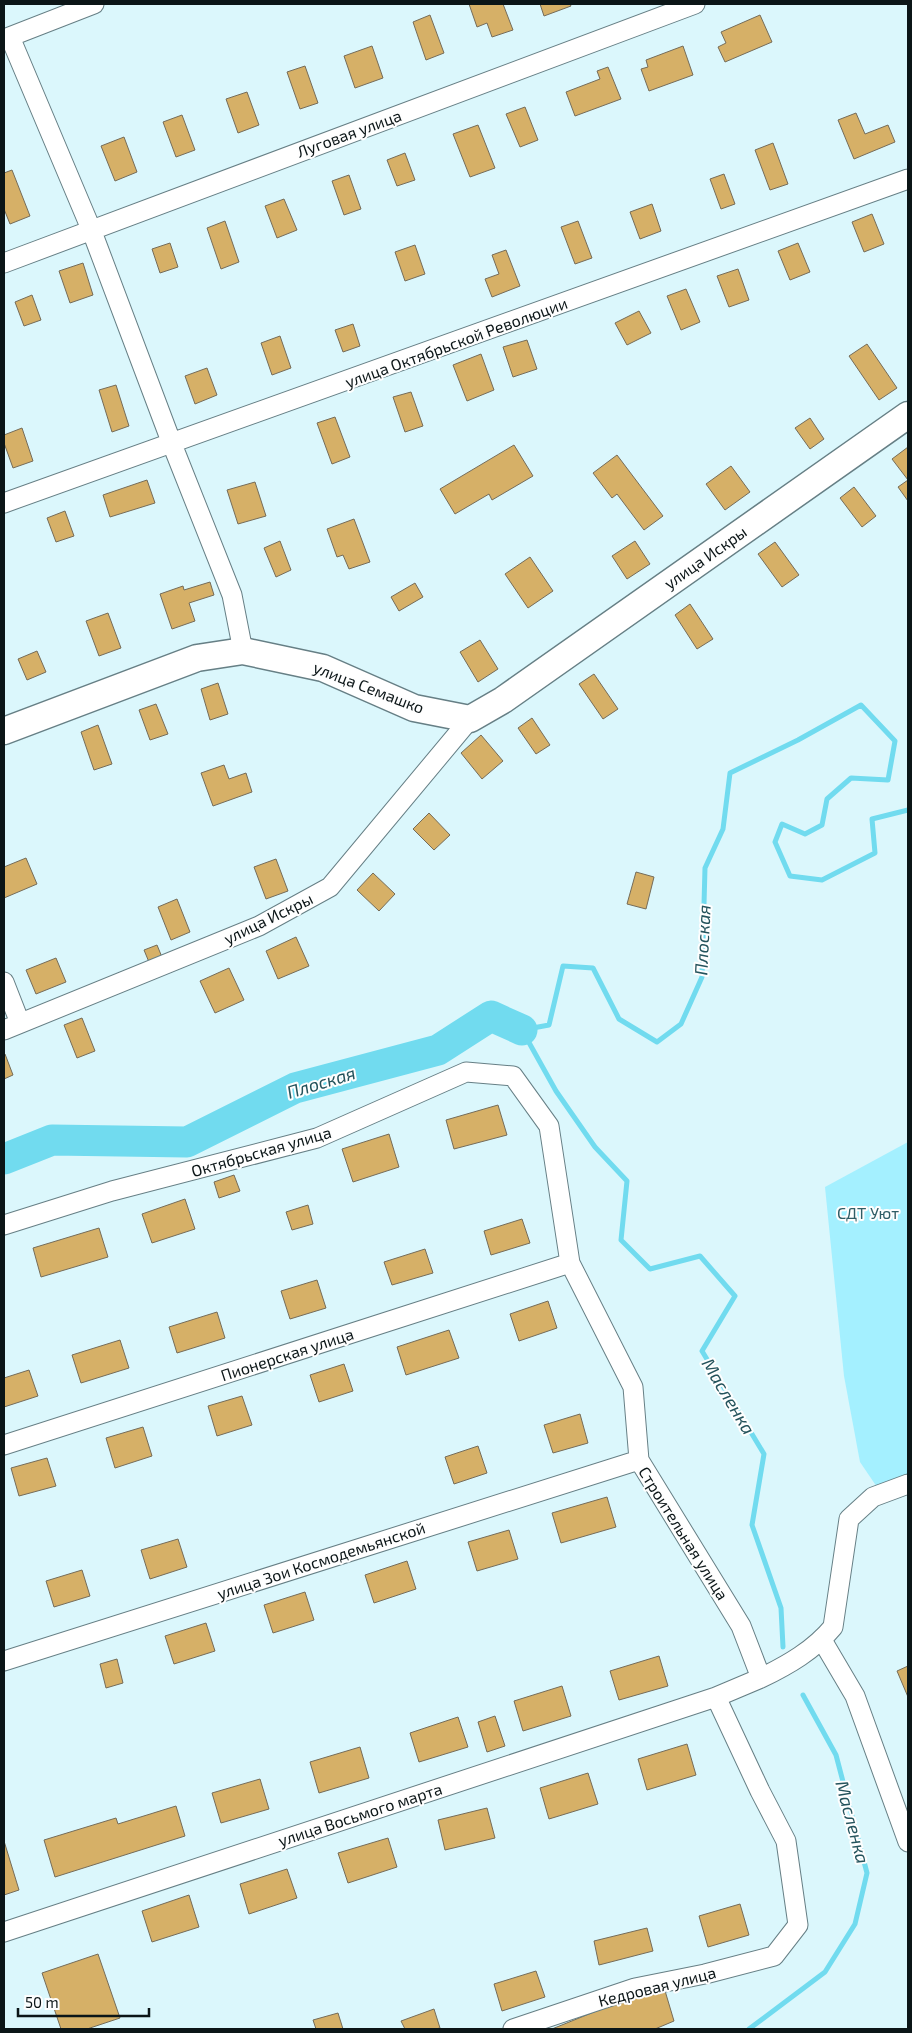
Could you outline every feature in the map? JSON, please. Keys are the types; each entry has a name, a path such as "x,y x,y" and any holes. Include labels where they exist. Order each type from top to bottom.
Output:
{"main road":[{"name":"улица Искры","path":"470,719 503,700 908,415"},
{"name":"улица Семашко","path":"4,731 197,658 243,651 323,668 414,708 470,719"}],"street":[{"path":"94,4 7,38 91,228 172,444 232,595 243,651"},
{"name":"Луговая улица","path":"4,263 91,228 695,4"},
{"name":"улица Октябрьской Революции","path":"4,503 908,179"},
{"name":"улица Искры","path":"12,1026 259,926 330,886 470,719"},
{"path":"4,982 12,1026"},
{"name":"Октябрьская улица","path":"4,1225 112,1191 317,1138 466,1072 512,1076"},
{"name":"Строительная улица","path":"512,1076 549,1126 570,1263 633,1387 639,1460 741,1626 761,1678"},
{"name":"Пионерская улица","path":"4,1445 570,1263"},
{"name":"улица Зои Космодемьянской","path":"4,1661 639,1460"},
{"path":"716,1696 788,1665 822,1640 833,1627 849,1519 873,1497 908,1484"},
{"path":"822,1640 855,1696 908,1842"},
{"name":"улица Восьмого марта","path":"4,1932 716,1696"},
{"name":"Кедровая улица","path":"513,2029 635,1988 705,1974 774,1956 798,1925 786,1841 760,1791 716,1696"}],"green space":[{"name":"СДТ Уют","path":"908,1142 908,1480 879,1490 860,1462 844,1376 825,1187"}],"building":[{"path":"469,4 503,4 513,30 492,37 487,23 477,27"},
{"path":"540,4 570,4 571,6 544,16"},
{"path":"430,15 444,53 426,60 413,22"},
{"path":"760,15 772,42 725,62 718,47 726,43 721,32"},
{"path":"372,46 383,78 355,88 344,56"},
{"path":"683,46 693,75 649,91 641,69 648,67 646,60"},
{"path":"305,66 318,103 300,109 287,72"},
{"path":"608,67 621,99 575,116 566,92 600,79 597,71"},
{"path":"247,92 259,125 238,133 226,99"},
{"path":"525,107 538,140 520,147 506,114"},
{"path":"856,113 865,134 888,125 895,142 854,159 838,120"},
{"path":"182,115 195,150 176,157 163,122"},
{"path":"478,125 495,168 470,177 453,134"},
{"path":"124,137 137,172 115,181 101,146"},
{"path":"773,143 788,184 770,190 755,150"},
{"path":"405,153 415,180 397,186 387,160"},
{"path":"12,170 30,216 10,224 4,209 4,173"},
{"path":"724,174 735,204 721,209 710,179"},
{"path":"349,175 361,209 344,215 332,181"},
{"path":"284,199 297,230 277,238 265,206"},
{"path":"652,204 661,231 640,239 630,212"},
{"path":"872,214 884,244 864,252 852,222"},
{"path":"225,221 239,262 221,269 207,228"},
{"path":"578,221 592,258 575,264 561,227"},
{"path":"170,243 178,267 160,273 152,249"},
{"path":"798,243 810,272 790,280 778,251"},
{"path":"415,245 425,274 405,281 395,252"},
{"path":"506,250 520,286 492,297 485,279 499,274 492,255"},
{"path":"83,263 93,295 70,303 59,271"},
{"path":"738,269 749,300 729,307 717,276"},
{"path":"686,289 700,322 681,330 667,296"},
{"path":"32,295 41,320 24,326 15,302"},
{"path":"639,311 651,333 627,345 615,323"},
{"path":"353,324 360,346 343,352 335,330"},
{"path":"280,336 291,368 272,375 261,343"},
{"path":"527,340 537,369 513,377 503,347"},
{"path":"867,344 897,388 879,400 849,356"},
{"path":"481,354 494,390 467,401 453,365"},
{"path":"207,368 217,395 195,404 185,376"},
{"path":"116,385 129,426 112,432 99,390"},
{"path":"411,392 423,426 405,432 393,397"},
{"path":"335,417 350,457 332,464 317,423"},
{"path":"810,418 824,439 810,449 795,428"},
{"path":"22,428 33,461 13,468 4,443 4,435"},
{"path":"514,445 533,476 492,500 489,494 455,514 440,489"},
{"path":"908,447 908,480 892,459"},
{"path":"617,455 663,516 644,530 617,494 612,498 593,473"},
{"path":"731,466 750,492 725,510 706,484"},
{"path":"147,480 155,503 110,517 103,495"},
{"path":"908,480 908,501 898,487"},
{"path":"255,482 266,516 238,524 227,490"},
{"path":"854,487 876,516 862,527 840,498"},
{"path":"65,511 74,536 56,542 47,518"},
{"path":"354,519 370,562 349,569 343,555 337,557 327,529"},
{"path":"280,541 291,570 276,577 264,548"},
{"path":"635,541 650,564 627,579 612,556"},
{"path":"775,542 799,575 782,587 758,554"},
{"path":"530,557 553,591 528,608 505,574"},
{"path":"210,582 214,595 189,603 195,621 172,629 160,594 183,586 184,590"},
{"path":"415,583 423,597 399,611 391,597"},
{"path":"690,604 713,639 697,649 675,615"},
{"path":"108,613 121,648 99,656 86,621"},
{"path":"480,640 498,669 478,682 460,652"},
{"path":"37,651 46,672 27,680 18,659"},
{"path":"594,674 618,709 603,719 579,684"},
{"path":"218,683 228,714 210,720 201,689"},
{"path":"156,704 168,734 150,740 139,710"},
{"path":"532,718 550,745 536,754 518,728"},
{"path":"98,725 112,764 94,770 81,732"},
{"path":"481,735 503,761 482,779 461,753"},
{"path":"224,765 229,779 246,773 252,792 213,806 201,773"},
{"path":"429,813 450,835 434,850 413,829"},
{"path":"26,858 37,884 4,898 4,867"},
{"path":"276,859 288,891 266,899 254,867"},
{"path":"636,872 654,877 646,909 627,904"},
{"path":"373,873 395,894 379,911 357,890"},
{"path":"177,899 190,932 171,940 158,907"},
{"path":"296,937 309,966 278,979 266,951"},
{"path":"157,945 164,962 151,967 144,950"},
{"path":"56,958 66,982 36,994 26,970"},
{"path":"229,968 244,1000 215,1013 200,981"},
{"path":"82,1018 95,1051 77,1058 64,1025"},
{"path":"4,1055 13,1075 4,1079"},
{"path":"498,1105 507,1135 454,1149 446,1120"},
{"path":"389,1134 399,1167 353,1182 342,1149"},
{"path":"234,1175 240,1191 219,1198 214,1182"},
{"path":"185,1199 195,1229 152,1243 142,1214"},
{"path":"308,1205 313,1224 292,1230 286,1212"},
{"path":"522,1219 530,1243 491,1255 484,1231"},
{"path":"99,1228 108,1257 41,1277 33,1248"},
{"path":"425,1249 433,1273 392,1285 384,1262"},
{"path":"317,1280 326,1308 290,1319 281,1291"},
{"path":"548,1301 557,1328 519,1341 510,1314"},
{"path":"217,1312 225,1338 177,1353 169,1327"},
{"path":"449,1330 459,1358 406,1375 397,1347"},
{"path":"120,1340 129,1368 81,1383 72,1355"},
{"path":"344,1364 353,1391 319,1402 310,1375"},
{"path":"29,1370 38,1396 4,1407 4,1378"},
{"path":"242,1396 252,1425 217,1436 208,1406"},
{"path":"580,1414 588,1443 553,1453 544,1425"},
{"path":"143,1427 152,1456 115,1468 106,1438"},
{"path":"478,1446 487,1473 454,1484 445,1457"},
{"path":"47,1458 56,1486 19,1496 11,1468"},
{"path":"607,1497 616,1527 561,1543 552,1513"},
{"path":"509,1530 518,1559 477,1571 468,1542"},
{"path":"178,1539 187,1567 150,1579 141,1550"},
{"path":"407,1561 416,1589 374,1603 365,1575"},
{"path":"82,1570 90,1596 54,1607 46,1581"},
{"path":"305,1592 314,1620 273,1633 264,1605"},
{"path":"206,1623 215,1651 174,1664 165,1636"},
{"path":"659,1656 668,1686 619,1700 610,1671"},
{"path":"117,1659 123,1683 106,1688 100,1664"},
{"path":"908,1666 908,1697 897,1671"},
{"path":"562,1686 571,1716 523,1731 514,1701"},
{"path":"495,1716 505,1746 487,1752 478,1722"},
{"path":"458,1717 468,1747 419,1762 410,1733"},
{"path":"687,1744 696,1775 647,1790 638,1759"},
{"path":"360,1747 369,1778 319,1793 310,1762"},
{"path":"588,1773 598,1804 549,1819 540,1788"},
{"path":"260,1779 269,1809 221,1823 212,1793"},
{"path":"176,1806 185,1836 55,1877 44,1840 116,1818 118,1824"},
{"path":"487,1808 495,1838 445,1850 438,1820"},
{"path":"388,1838 397,1867 348,1883 338,1853"},
{"path":"4,1841 19,1890 4,1895"},
{"path":"287,1869 297,1898 249,1914 240,1884"},
{"path":"189,1895 199,1927 152,1942 142,1911"},
{"path":"740,1904 749,1935 708,1947 699,1916"},
{"path":"647,1928 653,1951 599,1965 594,1941"},
{"path":"98,1954 120,2018 87,2029 61,2029 42,1973"},
{"path":"536,1971 545,1997 502,2011 494,1984"},
{"path":"663,1984 674,2021 655,2029 552,2029"},
{"path":"434,2009 440,2028 405,2029 401,2021"},
{"path":"338,2013 343,2029 316,2029 313,2020"}],"waterway":[{"name":"Плоская","path":"783,1647 781,1608 752,1525 764,1454 702,1351 735,1296 700,1256 650,1269 621,1240 627,1181 595,1147 556,1091 522,1030 549,1025 563,966 593,968 619,1019 657,1042 681,1024 702,977 705,868 723,829 730,773 798,740 861,705 895,741 888,780 851,778 827,799 822,825 805,834 782,824 775,842 790,876 822,880 875,853 872,819 908,810"},
{"name":"Плоская","path":"4,1159 52,1140 187,1142 295,1088 438,1050 491,1016 522,1030"},
{"name":"Масленка","path":"749,2029 825,1972 855,1924 867,1873 836,1755 803,1695"}]}
